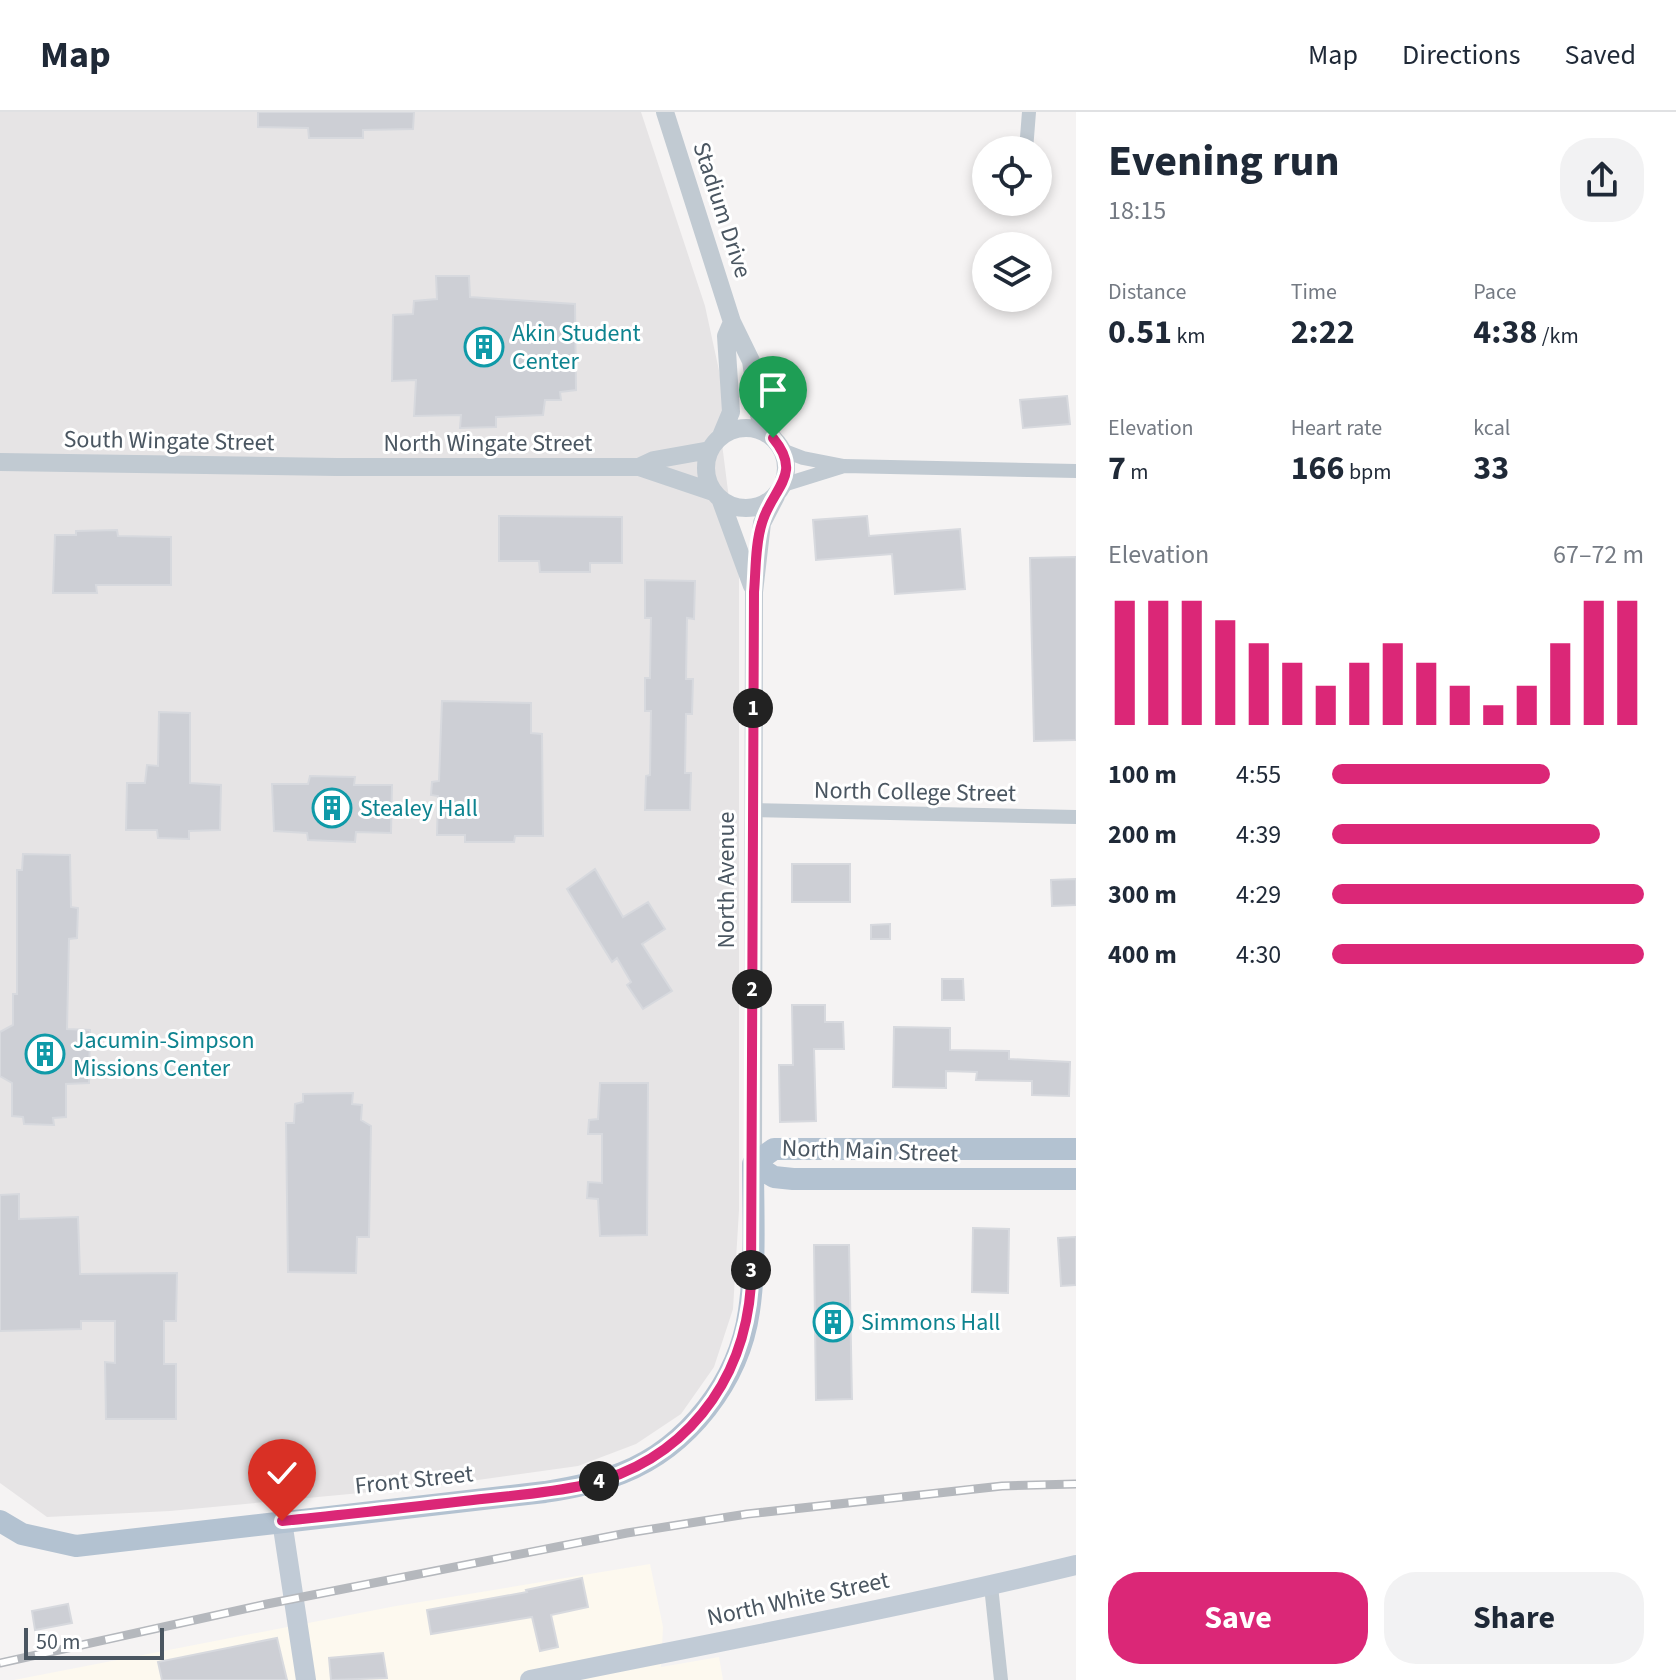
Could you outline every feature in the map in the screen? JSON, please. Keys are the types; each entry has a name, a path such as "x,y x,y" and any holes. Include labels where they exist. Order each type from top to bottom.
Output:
{"main road":[{"name":"North Main Street","path":"1076,1149 774,1149 753,1164 774,1177 793,1179 1076,1179"},
{"name":"North Avenue","path":"749,1311 753,1164"},
{"name":"Front Street","path":"0,1521 22,1534 76,1546 585,1485 625,1472 683,1435 724,1384 735,1362 749,1311"},
{"path":"282,1521 306,1680"},
{"name":"North White Street","path":"530,1680 991,1586 1076,1565"}],"street":[{"name":"Stadium Drive","path":"665,112 732,322 751,361 759,415 777,444"},
{"path":"1027,136 1029,112"},
{"name":"Stadium Drive","path":"715,443 731,412 726,336 732,322"},
{"path":"844,466 780,490 756,508 732,506 717,496 705,468 715,443 733,429 747,427 761,430 777,444 803,458 844,466 1076,471"},
{"name":"North Wingate Street","path":"639,467 715,443"},
{"path":"777,444 787,472 780,490"},
{"name":"South Wingate Street","path":"0,462 337,467"},
{"name":"North Wingate Street","path":"337,467 639,467 717,496"},
{"name":"North Avenue","path":"753,1164 754,592 762,523 780,490"},
{"name":"North Avenue","path":"717,496 754,592"},
{"name":"North College Street","path":"752,810 1076,817"},
{"path":"991,1586 1001,1680"}],"shaded area":[{"path":"0,112 641,112 705,306 725,398 721,436 739,577 739,1210 733,1309 714,1367 681,1414 636,1444 578,1466 435,1486 170,1511 47,1517 0,1483"},
{"path":"650,1564 663,1627 661,1667 719,1657 723,1680 14,1680 396,1606"}],"building":[{"path":"258,112 414,112 413,129 363,130 363,138 309,138 308,128 258,127"},
{"name":"Akin Student Center","path":"436,276 469,276 470,297 575,304 576,390 560,392 561,400 545,400 543,415 496,417 496,427 460,428 461,415 414,416 416,380 392,381 393,315 413,314 414,301 437,299"},
{"path":"1067,396 1070,424 1023,428 1020,400"},
{"path":"499,516 622,517 622,563 590,563 590,572 540,572 539,561 499,561"},
{"path":"867,516 869,536 960,529 965,589 895,594 892,554 816,560 813,520"},
{"path":"117,530 118,536 171,537 171,585 96,585 97,593 53,593 55,535"},
{"path":"1076,557 1076,740 1034,741 1030,558"},
{"path":"645,580 695,581 694,619 687,618 686,679 693,679 692,714 686,714 685,773 691,773 690,810 645,810 646,776 650,775 651,711 645,711 645,678 650,678 651,618 645,618"},
{"path":"442,701 531,703 531,733 542,734 543,836 515,836 514,842 465,842 465,835 437,835 438,796 431,795 432,782 439,781"},
{"path":"159,712 190,713 190,783 221,785 220,830 189,831 189,839 158,838 157,830 126,830 127,783 145,783 147,765 158,766"},
{"name":"Stealey Hall","path":"310,776 355,777 354,785 392,785 391,833 356,832 355,842 308,840 307,833 274,831 272,784 308,784"},
{"path":"23,854 70,855 71,907 78,908 77,938 69,939 67,1029 90,1030 89,1083 66,1084 66,1117 53,1118 54,1125 24,1124 23,1117 12,1116 12,1083 0,1076 0,1032 13,1025 13,994 17,994 17,870 22,870"},
{"path":"792,864 850,864 850,902 792,902"},
{"path":"595,869 623,917 648,902 665,929 642,944 672,991 643,1009 627,985 631,982 617,958 612,962 567,889"},
{"path":"1076,879 1076,905 1052,906 1051,880"},
{"path":"890,924 890,939 871,939 871,925"},
{"path":"942,979 963,979 964,1000 942,1000"},
{"path":"792,1005 825,1005 825,1022 843,1022 844,1049 814,1049 816,1121 780,1122 779,1065 793,1065"},
{"path":"894,1027 950,1028 950,1050 1009,1051 1009,1059 1070,1062 1069,1096 1032,1095 1032,1081 976,1080 977,1072 946,1071 946,1088 893,1087"},
{"path":"600,1083 648,1083 647,1235 600,1236 598,1199 587,1198 588,1182 602,1183 602,1134 588,1134 589,1120 598,1119"},
{"path":"353,1093 352,1104 362,1105 361,1120 371,1126 369,1237 357,1237 356,1273 288,1272 286,1123 294,1123 295,1104 303,1102 303,1094"},
{"path":"19,1194 19,1219 78,1217 80,1274 177,1273 176,1321 164,1321 164,1364 176,1364 176,1419 106,1419 105,1362 115,1363 115,1321 81,1321 81,1329 0,1331 0,1195"},
{"path":"973,1228 1009,1229 1008,1293 972,1292"},
{"path":"1076,1237 1076,1285 1061,1286 1058,1238"},
{"name":"Simmons Hall","path":"814,1245 849,1245 852,1399 816,1400"},
{"path":"582,1578 588,1607 551,1615 558,1647 540,1651 532,1617 431,1634 427,1610 527,1592"},
{"path":"68,1604 72,1623 35,1630 32,1611"},
{"path":"277,1638 287,1680 162,1680 158,1662"},
{"path":"383,1653 387,1678 331,1680 329,1658"}],"railway":[{"path":"0,1663 267,1604 627,1533 747,1514 1002,1486 1076,1484"}],"place":[{"name":"Akin Student Center","path":"484,347"},
{"name":"Stealey Hall","path":"332,808"},
{"name":"Jacumin-Simpson Missions Center","path":"45,1054"},
{"name":"Simmons Hall","path":"833,1322"}],"route":[{"path":"282,1521 545,1492 585,1485 625,1472 683,1435 724,1384 735,1362 749,1311 751,1285 754,592 762,523 787,472 786,459 773,438"}]}
